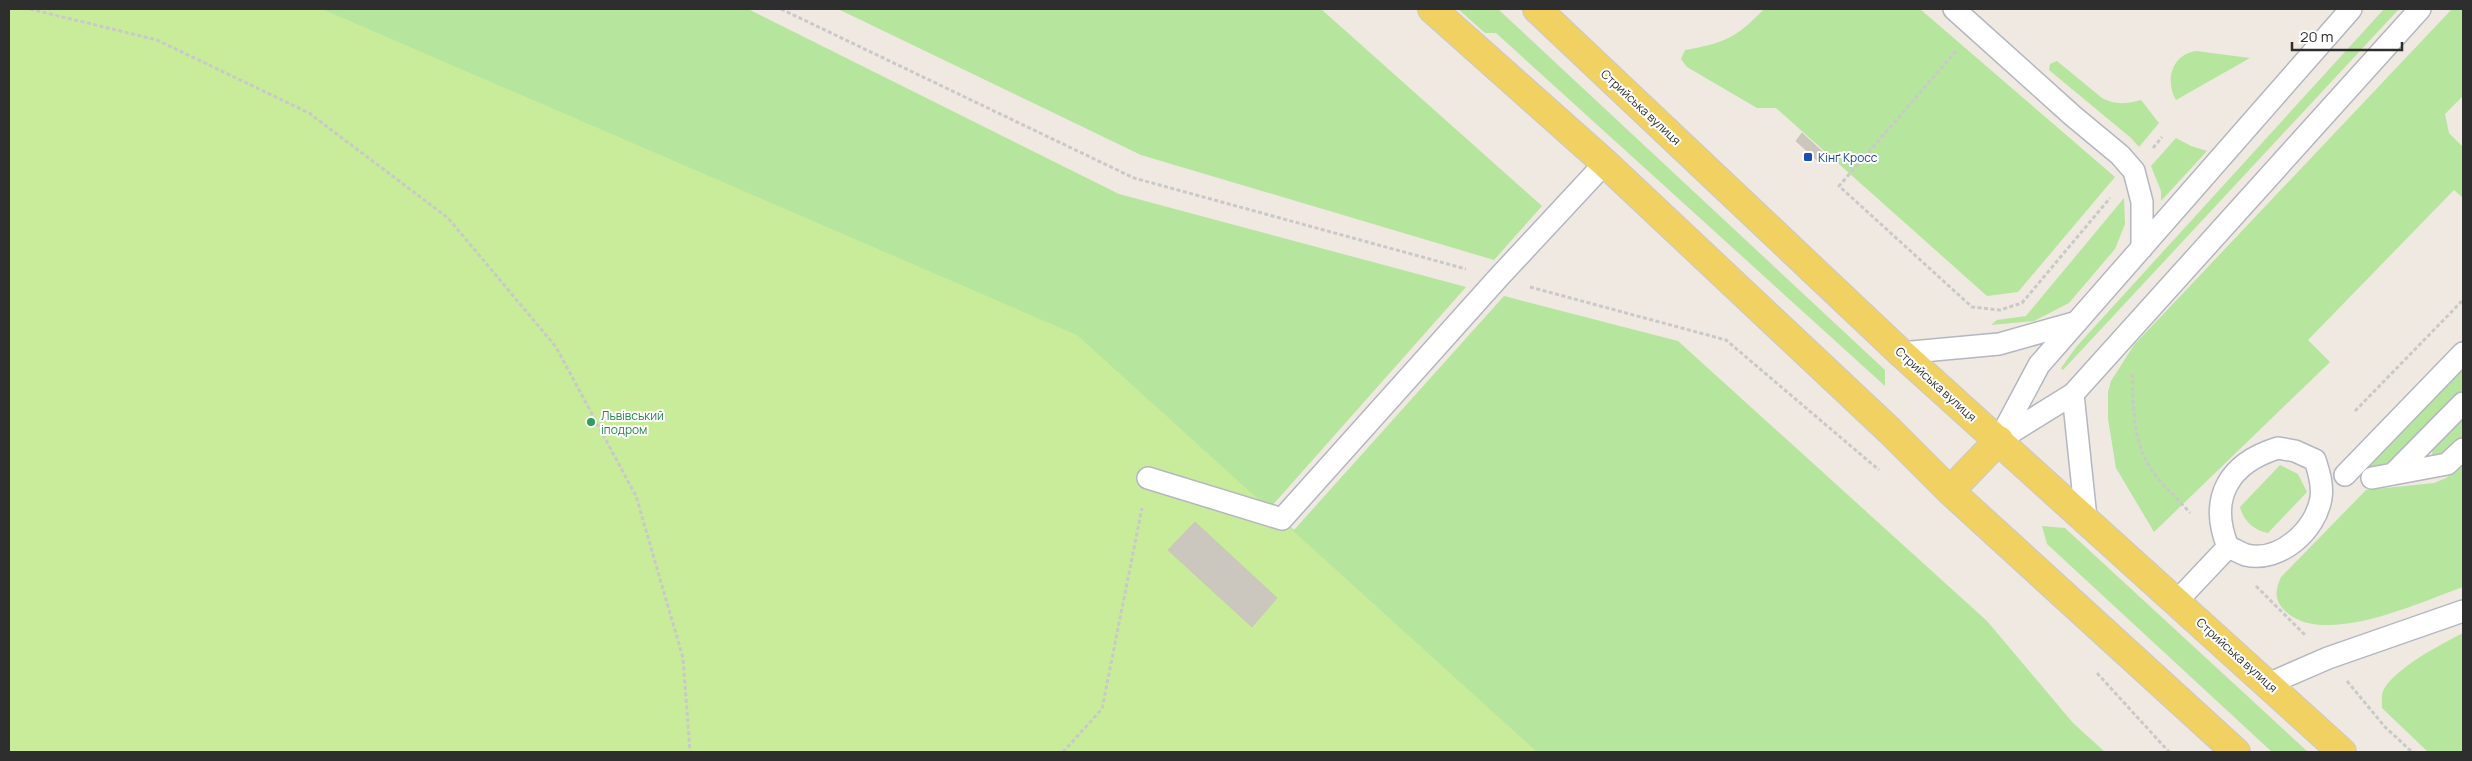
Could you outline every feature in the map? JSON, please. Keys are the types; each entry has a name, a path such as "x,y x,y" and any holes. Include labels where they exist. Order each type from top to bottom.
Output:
{"main road":[{"path":"1432,9 1605,164 1890,431 1950,491 2236,752"},
{"name":"Стрийська вулиця","path":"1537,9 1901,353 2086,518 2342,752"},
{"path":"1950,491 1999,440"}],"lane":[{"path":"1954,9 2073,116 2120,155 2134,171 2142,202 2142,248"},
{"path":"1999,440 2039,365 2352,9"},
{"path":"1999,440 2073,394 2420,9"},
{"path":"1148,478 1282,518 1498,278 1605,164"},
{"path":"1901,353 1999,344 2077,322"},
{"path":"2345,475 2463,352"},
{"path":"2073,394 2086,518"},
{"path":"2393,474 2463,403"},
{"path":"2278,448 2295,451 2315,460 2321,478 2322,496 2318,513 2308,530 2287,547 2267,554 2246,555 2225,550 2220,527 2219,509 2227,486 2240,466 2258,454 2278,448"},
{"path":"2372,478 2447,464 2463,449"},
{"path":"2177,601 2225,550"},
{"path":"2268,684 2328,658 2463,611"}],"path":[{"path":"30,9 157,40 309,113 448,218 556,347 636,496 683,658 690,752"},
{"path":"781,9 1134,178 1726,340 1880,471"},
{"path":"1976,28 1840,186 1972,307 2000,310 2022,303 2114,195"},
{"path":"2151,151 2162,137"},
{"path":"2355,411 2463,300"},
{"path":"2132,368 2134,421 2143,454 2160,480 2225,550"},
{"path":"1063,752 1102,709 1148,478"},
{"path":"2092,667 2169,752"}],"green space":[{"name":"Львівський іподром","path":"9,9 322,9 1077,335 1537,752 9,752"},
{"path":"150,9 748,9 1119,194 1466,287 1270,508 1294,530 1504,296 1678,341 1987,621 2073,723 2105,752 722,752"},
{"path":"838,9 1321,9 1542,206 1494,260 1141,155"},
{"path":"1458,9 1498,9 1885,370 1885,386 1496,33 1485,33"},
{"path":"1764,9 1920,9 2115,177 2018,292 1987,296 1776,108 1757,108 1687,67 1681,59 1685,50 1710,45 1729,38 1745,27"},
{"path":"2384,9 2399,9 2063,370 2061,368 2077,346"},
{"path":"2452,9 2463,9 2463,96 2445,114 2449,133 2463,147 2463,198 2454,190 2308,340 2330,362 2154,532 2116,468 2108,419 2108,392 2111,381 2134,345"},
{"path":"2196,51 2250,58 2176,100 2171,85 2172,70 2181,58 2188,53"},
{"path":"2057,61 2102,98 2121,103 2141,100 2159,123 2139,147 2131,138 2049,70 2050,64"},
{"path":"2176,138 2191,146 2207,151 2161,201 2161,191 2151,166"},
{"path":"2124,198 2125,224 2115,249 2069,303 2034,321 1991,325 1997,320 2026,316"},
{"path":"2463,369 2463,389 2401,452 2385,465 2365,470"},
{"path":"2463,417 2463,436 2447,453 2436,457 2432,454 2433,448"},
{"path":"2280,465 2298,474 2307,492 2268,533 2258,530 2250,524 2244,517 2240,507"},
{"path":"2463,466 2463,587 2398,611 2347,624 2323,625 2302,621 2281,607 2277,595 2281,577 2366,490 2434,483 2446,478"},
{"path":"2042,526 2065,528 2308,752 2272,752 2047,544"},
{"path":"2463,633 2463,752 2428,752 2382,708 2383,691 2390,681 2408,665"}],"building":[{"path":"1802,133 1826,155 1820,163 1796,141"},
{"path":"1195,522 1277,598 1252,627 1168,550"}],"place":[{"name":"Кінґ Кросс","path":"1808,157"},
{"name":"Львівський іподром","path":"591,422"}]}
